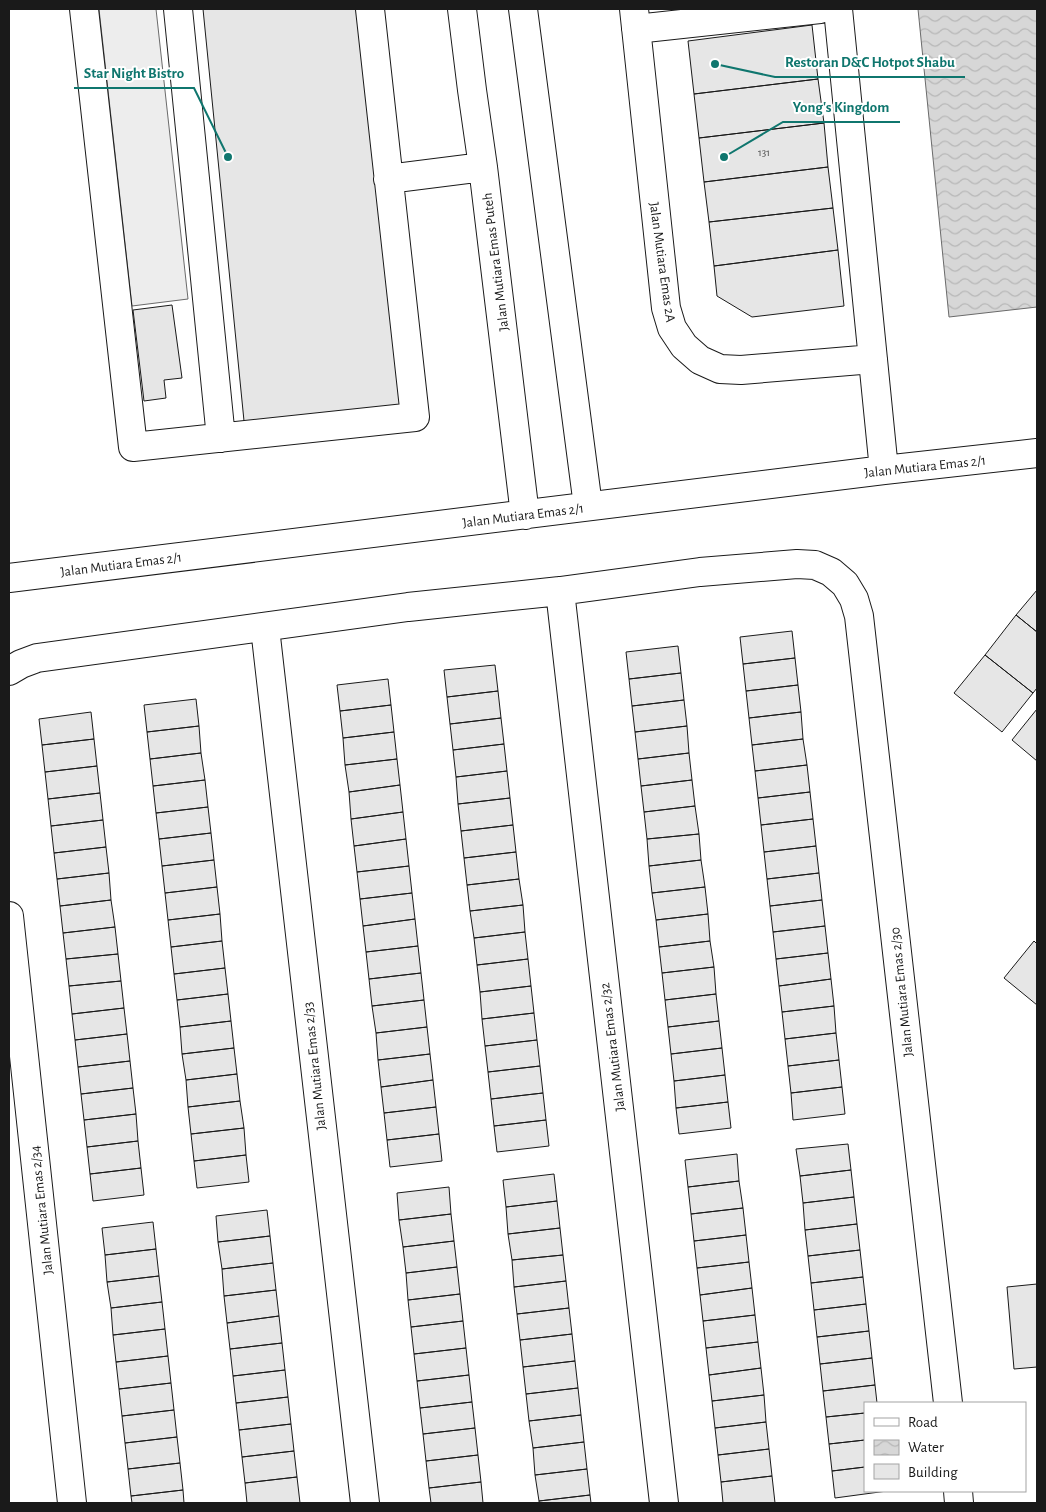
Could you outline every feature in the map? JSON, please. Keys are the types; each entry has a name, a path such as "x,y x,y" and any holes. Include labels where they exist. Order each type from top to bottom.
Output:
{"street":[{"path":"84,9 133,447 415,417 370,9"},
{"path":"178,9 221,438"},
{"name":"Jalan Mutiara Emas Puteh","path":"462,9 525,515"},
{"path":"523,9 588,506"},
{"path":"635,19 820,9"},
{"path":"838,9 884,470"},
{"name":"Jalan Mutiara Emas 2A","path":"635,19 666,308 672,328 684,346 700,360 720,369 741,370 873,359"},
{"path":"388,179 483,167"},
{"name":"Jalan Mutiara Emas 2/1","path":"9,578 884,470 1037,453"},
{"name":"Jalan Mutiara Emas 2/30","path":"560,592 700,572 797,564 815,565 831,572 845,584 854,599 859,616 948,1402"},
{"path":"9,671 37,658 408,607 560,592"},
{"name":"Jalan Mutiara Emas 2/32","path":"560,592 664,1503"},
{"name":"Jalan Mutiara Emas 2/33","path":"265,628 364,1503"},
{"name":"Jalan Mutiara Emas 2/34","path":"9,916 72,1503"}],"shaded area":[{"path":"99,9 156,9 188,299 132,306"}],"water":[{"path":"918,9 1037,9 1037,307 949,317"}],"building":[{"path":"203,9 361,9 409,412 245,431"},
{"path":"812,25 818,79 694,94 688,41"},
{"path":"818,79 824,123 699,138 694,94"},
{"path":"824,123 828,167 704,182 699,138"},
{"path":"828,167 833,208 709,222 704,182"},
{"path":"833,208 838,250 714,266 709,222"},
{"path":"838,250 844,306 752,317 717,296 714,266"},
{"path":"172,305 182,378 164,380 166,398 144,401 133,310"},
{"path":"1037,590 1037,632 1016,615"},
{"path":"1016,615 1037,632 1037,688 1033,693 985,655"},
{"path":"792,631 795,658 743,664 740,637"},
{"path":"678,646 681,673 629,679 626,652"},
{"path":"985,655 1033,693 1002,732 954,693"},
{"path":"795,658 798,685 746,691 743,664"},
{"path":"495,665 498,691 447,697 444,670"},
{"path":"681,673 684,700 632,706 629,679"},
{"path":"388,679 391,705 340,711 337,685"},
{"path":"798,685 801,712 749,718 746,691"},
{"path":"498,691 501,718 450,724 447,697"},
{"path":"196,699 199,726 147,732 144,705"},
{"path":"684,700 687,726 635,732 632,706"},
{"path":"391,705 394,732 343,738 340,711"},
{"path":"1037,709 1037,761 1012,740"},
{"path":"91,712 94,739 42,745 39,719"},
{"path":"801,712 803,739 752,745 749,718"},
{"path":"501,718 504,744 453,750 450,724"},
{"path":"199,726 201,753 150,759 147,732"},
{"path":"687,726 689,753 638,759 635,732"},
{"path":"394,732 397,759 345,765 343,738"},
{"path":"94,739 97,766 45,772 42,745"},
{"path":"803,739 807,765 755,771 752,745"},
{"path":"504,744 507,771 456,777 453,750"},
{"path":"201,753 205,780 153,786 150,759"},
{"path":"689,753 692,780 641,786 638,759"},
{"path":"397,759 400,785 349,792 345,765"},
{"path":"807,765 810,792 758,798 755,771"},
{"path":"97,766 100,793 48,799 45,772"},
{"path":"507,771 510,798 458,804 456,777"},
{"path":"205,780 208,807 156,813 153,786"},
{"path":"692,780 695,806 644,812 641,786"},
{"path":"400,785 403,812 351,819 349,792"},
{"path":"810,792 813,819 761,825 758,798"},
{"path":"100,793 103,820 51,826 48,799"},
{"path":"510,798 513,825 461,831 458,804"},
{"path":"695,806 699,834 647,839 644,812"},
{"path":"208,807 211,833 159,839 156,813"},
{"path":"403,812 406,839 354,846 351,819"},
{"path":"813,819 816,846 764,852 761,825"},
{"path":"103,820 106,847 54,853 51,826"},
{"path":"513,825 516,852 464,858 461,831"},
{"path":"211,833 214,860 162,866 159,839"},
{"path":"699,834 701,860 649,866 647,839"},
{"path":"406,839 409,866 357,872 354,846"},
{"path":"816,846 819,873 767,879 764,852"},
{"path":"106,847 109,873 57,879 54,853"},
{"path":"516,852 519,879 467,885 464,858"},
{"path":"214,860 217,887 165,893 162,866"},
{"path":"701,860 705,887 652,893 649,866"},
{"path":"409,866 412,893 360,899 357,872"},
{"path":"109,873 111,900 60,906 57,879"},
{"path":"819,873 822,900 770,906 767,879"},
{"path":"519,879 523,905 470,911 467,885"},
{"path":"217,887 220,914 168,920 165,893"},
{"path":"705,887 708,914 656,920 652,893"},
{"path":"412,893 415,919 363,926 360,899"},
{"path":"111,900 115,927 63,933 60,906"},
{"path":"822,900 825,926 773,932 770,906"},
{"path":"523,905 525,932 474,938 470,911"},
{"path":"220,914 222,941 171,947 168,920"},
{"path":"708,914 710,941 659,947 656,920"},
{"path":"415,919 418,946 366,952 363,926"},
{"path":"825,926 828,953 776,959 773,932"},
{"path":"115,927 118,954 66,959 63,933"},
{"path":"525,932 528,959 477,965 474,938"},
{"path":"222,941 225,968 174,974 171,947"},
{"path":"710,941 714,967 662,973 659,947"},
{"path":"1034,941 1037,944 1037,1005 1004,978"},
{"path":"418,946 421,973 369,979 366,952"},
{"path":"828,953 831,979 779,986 776,959"},
{"path":"118,954 121,981 69,986 66,959"},
{"path":"528,959 531,986 480,992 477,965"},
{"path":"714,967 716,994 665,1000 662,973"},
{"path":"225,968 228,994 177,1000 174,974"},
{"path":"421,973 424,1000 372,1006 369,979"},
{"path":"831,979 834,1006 782,1012 779,986"},
{"path":"121,981 124,1008 72,1014 69,986"},
{"path":"531,986 534,1013 482,1019 480,992"},
{"path":"228,994 231,1021 180,1027 177,1000"},
{"path":"716,994 719,1021 668,1027 665,1000"},
{"path":"424,1000 427,1027 376,1033 372,1006"},
{"path":"834,1006 836,1033 785,1039 782,1012"},
{"path":"124,1008 127,1034 75,1040 72,1014"},
{"path":"534,1013 537,1040 485,1046 482,1019"},
{"path":"231,1021 234,1048 182,1054 180,1027"},
{"path":"719,1021 722,1048 671,1054 668,1027"},
{"path":"427,1027 430,1054 378,1060 376,1033"},
{"path":"836,1033 839,1060 788,1066 785,1039"},
{"path":"127,1034 130,1061 78,1067 75,1040"},
{"path":"537,1040 540,1066 488,1072 485,1046"},
{"path":"234,1048 237,1074 186,1080 182,1054"},
{"path":"722,1048 725,1075 674,1081 671,1054"},
{"path":"430,1054 433,1080 381,1087 378,1060"},
{"path":"839,1060 842,1087 791,1093 788,1066"},
{"path":"130,1061 133,1088 81,1094 78,1067"},
{"path":"540,1066 543,1093 491,1099 488,1072"},
{"path":"237,1074 240,1101 188,1107 186,1080"},
{"path":"725,1075 728,1102 676,1108 674,1081"},
{"path":"433,1080 436,1107 384,1113 381,1087"},
{"path":"842,1087 845,1114 793,1120 791,1093"},
{"path":"133,1088 136,1114 84,1120 81,1094"},
{"path":"543,1093 546,1120 494,1126 491,1099"},
{"path":"240,1101 244,1128 191,1134 188,1107"},
{"path":"728,1102 731,1128 679,1134 676,1108"},
{"path":"436,1107 439,1134 387,1140 384,1113"},
{"path":"136,1114 138,1141 87,1147 84,1120"},
{"path":"546,1120 549,1146 497,1152 494,1126"},
{"path":"244,1128 246,1155 194,1161 191,1134"},
{"path":"439,1134 442,1161 390,1167 387,1140"},
{"path":"138,1141 141,1168 90,1174 87,1147"},
{"path":"848,1144 851,1170 800,1176 796,1149"},
{"path":"737,1154 739,1181 688,1187 685,1160"},
{"path":"246,1155 249,1182 197,1188 194,1161"},
{"path":"141,1168 144,1195 93,1201 90,1174"},
{"path":"851,1170 854,1197 803,1203 800,1176"},
{"path":"554,1174 557,1201 506,1207 503,1180"},
{"path":"739,1181 743,1208 691,1214 688,1187"},
{"path":"449,1187 451,1214 399,1220 397,1193"},
{"path":"854,1197 857,1224 805,1230 803,1203"},
{"path":"557,1201 560,1228 508,1234 506,1207"},
{"path":"743,1208 746,1235 694,1241 691,1214"},
{"path":"267,1210 270,1236 218,1242 216,1216"},
{"path":"451,1214 454,1241 403,1247 399,1220"},
{"path":"153,1222 156,1249 105,1255 102,1228"},
{"path":"857,1224 860,1250 808,1256 805,1230"},
{"path":"560,1228 563,1255 512,1260 508,1234"},
{"path":"746,1235 749,1262 697,1268 694,1241"},
{"path":"270,1236 273,1263 222,1269 218,1242"},
{"path":"454,1241 457,1267 406,1273 403,1247"},
{"path":"156,1249 159,1276 107,1282 105,1255"},
{"path":"860,1250 863,1277 811,1283 808,1256"},
{"path":"563,1255 566,1281 514,1287 512,1260"},
{"path":"749,1262 752,1288 700,1295 697,1268"},
{"path":"273,1263 276,1290 224,1296 222,1269"},
{"path":"457,1267 460,1294 408,1300 406,1273"},
{"path":"159,1276 162,1302 111,1308 107,1282"},
{"path":"863,1277 866,1304 814,1310 811,1283"},
{"path":"566,1281 569,1308 517,1314 514,1287"},
{"path":"1037,1284 1037,1367 1014,1369 1007,1287"},
{"path":"752,1288 755,1315 703,1321 700,1295"},
{"path":"276,1290 279,1316 227,1323 224,1296"},
{"path":"460,1294 463,1321 411,1327 408,1300"},
{"path":"162,1302 165,1329 113,1335 111,1308"},
{"path":"866,1304 869,1331 817,1337 814,1310"},
{"path":"569,1308 572,1334 520,1340 517,1314"},
{"path":"755,1315 758,1342 706,1348 703,1321"},
{"path":"279,1316 282,1343 230,1349 227,1323"},
{"path":"463,1321 466,1348 414,1354 411,1327"},
{"path":"165,1329 168,1356 116,1362 113,1335"},
{"path":"869,1331 872,1358 820,1364 817,1337"},
{"path":"572,1334 575,1361 523,1367 520,1340"},
{"path":"758,1342 761,1368 709,1375 706,1348"},
{"path":"282,1343 285,1370 233,1376 230,1349"},
{"path":"466,1348 469,1375 417,1381 414,1354"},
{"path":"168,1356 171,1383 119,1389 116,1362"},
{"path":"872,1358 875,1385 823,1391 820,1364"},
{"path":"575,1361 578,1388 526,1394 523,1367"},
{"path":"761,1368 764,1395 712,1401 709,1375"},
{"path":"285,1370 288,1397 236,1403 233,1376"},
{"path":"469,1375 472,1402 420,1408 417,1381"},
{"path":"171,1383 174,1410 122,1416 119,1389"},
{"path":"875,1385 877,1402 864,1402 864,1413 826,1417 823,1391"},
{"path":"578,1388 581,1415 529,1421 526,1394"},
{"path":"764,1395 766,1422 715,1428 712,1401"},
{"path":"288,1397 291,1424 239,1430 236,1403"},
{"path":"472,1402 475,1428 423,1434 420,1408"},
{"path":"174,1410 177,1437 125,1443 122,1416"},
{"path":"864,1413 864,1440 829,1444 826,1417"},
{"path":"581,1415 584,1442 533,1448 529,1421"},
{"path":"766,1422 769,1449 718,1455 715,1428"},
{"path":"291,1424 294,1451 242,1457 239,1430"},
{"path":"475,1428 478,1455 426,1461 423,1434"},
{"path":"177,1437 180,1463 128,1469 125,1443"},
{"path":"864,1440 864,1467 832,1471 829,1444"},
{"path":"584,1442 587,1469 535,1475 533,1448"},
{"path":"769,1449 772,1476 721,1482 718,1455"},
{"path":"294,1451 297,1477 245,1483 242,1457"},
{"path":"478,1455 481,1482 429,1488 426,1461"},
{"path":"180,1463 183,1490 131,1496 128,1469"},
{"path":"864,1467 864,1492 880,1492 835,1498 832,1471"},
{"path":"587,1469 590,1495 539,1501 535,1475"},
{"path":"772,1476 775,1503 723,1503 721,1482"},
{"path":"297,1477 300,1503 247,1503 245,1483"},
{"path":"481,1482 483,1503 431,1503 429,1488"},
{"path":"183,1490 184,1503 132,1503 131,1496"},
{"path":"590,1495 591,1503 539,1503 539,1501"}],"place":[{"name":"Restoran D&C Hotpot Shabu","path":"715,64"},
{"name":"Star Night Bistro","path":"228,157"},
{"name":"Yong's Kingdom","path":"724,157"}]}
